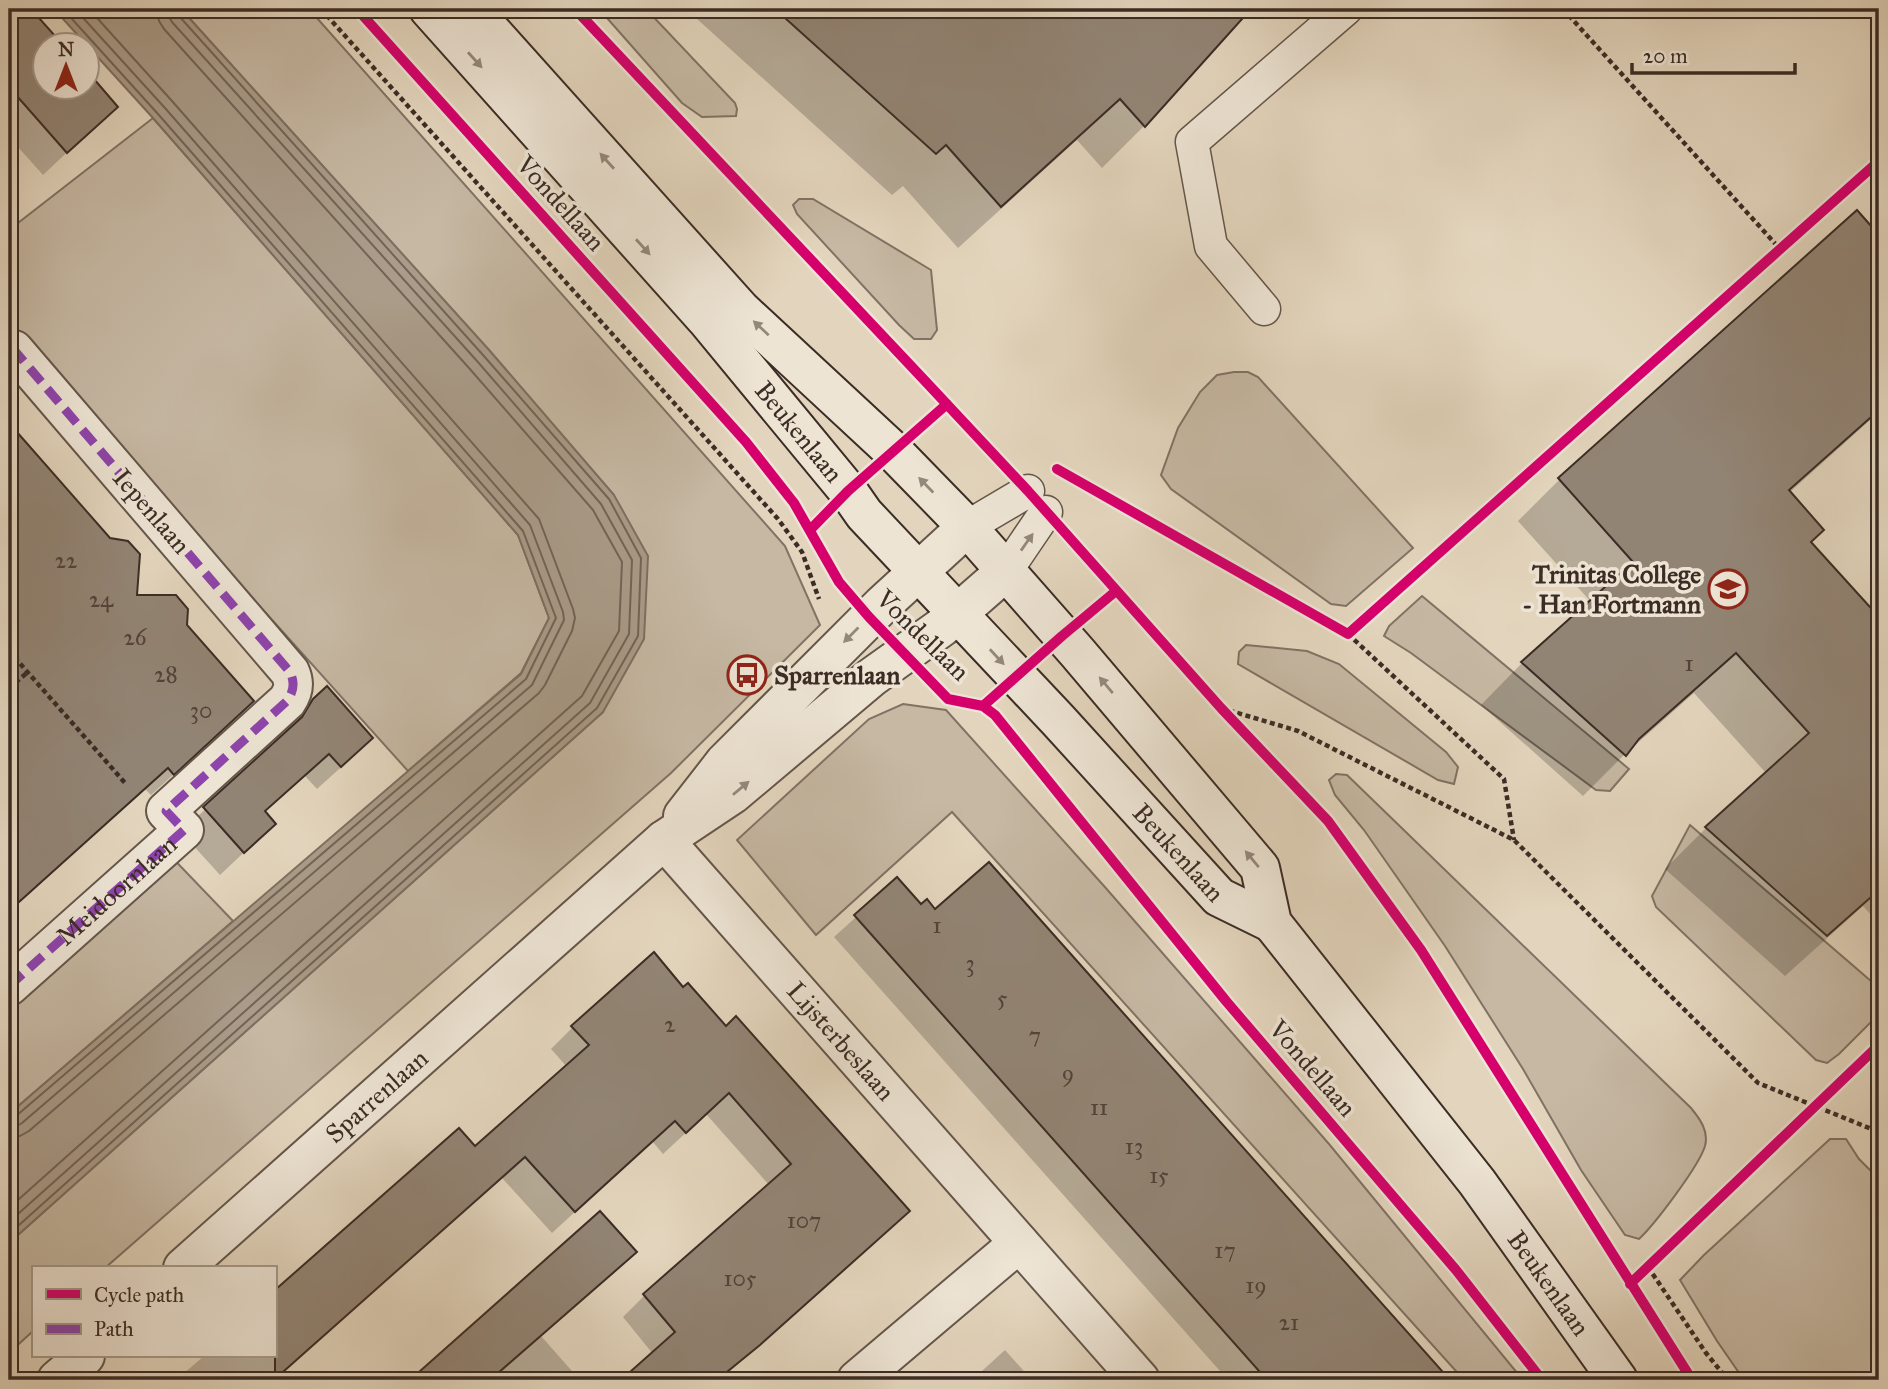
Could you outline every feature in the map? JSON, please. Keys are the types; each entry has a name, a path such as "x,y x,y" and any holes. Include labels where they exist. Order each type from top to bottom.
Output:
{"street":[{"name":"Beukenlaan","path":"429,9 706,319 864,514 1058,720 1219,897 1272,923 1477,1182 1618,1380"},
{"name":"Beukenlaan","path":"471,9 741,310 893,451 1006,570 1260,867 1272,923"},
{"name":"Iepenlaan","path":"14,350 290,672"},
{"name":"Sparrenlaan","path":"664,839 725,762 917,570 967,527"},
{"name":"Sparrenlaan","path":"185,1266 664,839 733,794 872,677 957,614 1006,570"},
{"name":"Meidoornlaan","path":"9,986 184,830 166,811 287,701 294,686 290,672"},
{"name":"Lijsterbeslaan","path":"664,839 1140,1380"},
{"path":"857,1380 1019,1243"},
{"path":"57,1380 83,1358"}],"lane":[{"path":"1264,309 1211,246 1192,142 1346,9"},
{"path":"967,527 1037,501 1006,570"}],"path":[{"path":"321,9 778,519 802,552 822,608"},
{"path":"1563,9 1780,249"},
{"path":"1770,258 1790,240"},
{"path":"1348,634 1358,625"},
{"path":"1335,627 1348,634 1504,779 1514,839"},
{"path":"9,651 147,807 166,811"},
{"path":"9,688 27,672"},
{"path":"1212,698 1239,727"},
{"path":"1221,708 1298,731 1514,839 1758,1083 1879,1132"},
{"path":"1805,1115 1824,1097"},
{"path":"1639,1275 1658,1257"},
{"path":"1648,1266 1706,1353 1728,1380"}],"shaded area":[{"path":"181,9 309,9 785,546 820,625 671,773 107,1266 32,1266 32,1332 9,1353 9,1243 603,712 614,495 489,350"},
{"path":"599,9 646,9 735,103 736,116 702,117 682,103"},
{"path":"153,118 518,535 549,618 521,673 408,771 9,327 9,230"},
{"path":"799,199 813,199 931,270 937,330 931,339 914,339 899,325 797,214 793,205"},
{"path":"1248,372 1258,377 1413,548 1346,606 1331,604 1171,489 1161,475 1178,428 1200,392 1217,375"},
{"path":"1422,596 1629,769 1610,791 1596,790 1411,653 1384,636 1389,626"},
{"path":"1246,645 1307,651 1339,664 1446,752 1458,767 1454,784 1438,780 1238,664 1239,652"},
{"path":"903,704 946,710 1329,1144 1523,1380 1464,1380 952,812 816,935 737,840 869,719"},
{"path":"1336,774 1347,775 1691,1108 1700,1121 1705,1130 1706,1141 1701,1155 1676,1194 1639,1239 1625,1235 1581,1170 1523,1069 1445,946 1364,830 1335,795 1329,780"},
{"path":"1690,825 1879,988 1879,1014 1827,1063 1816,1060 1656,907 1652,896"},
{"path":"162,847 233,921 9,1114 9,983"},
{"path":"1830,1139 1846,1139 1859,1159 1879,1179 1879,1380 1744,1380 1680,1280"}],"water":[{"path":"54,9 181,9 489,350 614,495 648,556 644,639 603,712 9,1243 9,1114 521,674 549,618 518,535 102,62 102,32 75,32"}],"building":[{"path":"9,9 31,9 52,32 32,32 32,102 102,102 102,88 118,107 67,153 9,87"},
{"path":"775,9 1251,9 1145,127 1120,99 1001,207 946,145 936,154"},
{"name":"Trinitas College - Han Fortmann","path":"1857,210 1879,235 1879,410 1789,490 1824,530 1811,542 1879,617 1879,890 1827,936 1705,827 1809,733 1736,653 1639,739 1626,756 1521,662 1633,562 1558,478"},
{"path":"9,423 110,538 128,541 140,554 137,595 176,595 188,609 187,625 254,701 174,775 168,768 9,911"},
{"path":"327,686 373,738 341,767 329,754 265,811 276,824 244,853 203,807 302,717 313,699"},
{"path":"989,862 1450,1380 1267,1380 854,915 897,877 921,904 927,899 935,909"},
{"path":"654,952 683,987 688,983 726,1026 736,1016 910,1211 717,1380 621,1380 675,1332 643,1294 791,1164 729,1093 686,1133 675,1121 575,1212 525,1157 275,1379 276,1289 459,1128 475,1146 589,1045 571,1026"},
{"path":"600,1211 637,1252 490,1380 410,1380"}],"marked path":[{"path":"9,986 184,830 166,811 287,701 293,683 290,672 14,350"}],"cycle path":[{"name":"Vondellaan","path":"357,9 746,442 794,503 839,582 869,617 948,699 983,706 995,715 1226,1001 1456,1270 1542,1380"},
{"path":"575,9 1028,491 1221,708 1328,821 1421,950 1692,1380"},
{"path":"1057,469 1348,634 1879,161"},
{"path":"810,530 848,491 947,404"},
{"path":"983,706 1116,591"},
{"path":"1630,1284 1879,1045"}],"place":[{"name":"Trinitas College - Han Fortmann","path":"1728,589"},
{"name":"Sparrenlaan","path":"747,675"}]}
